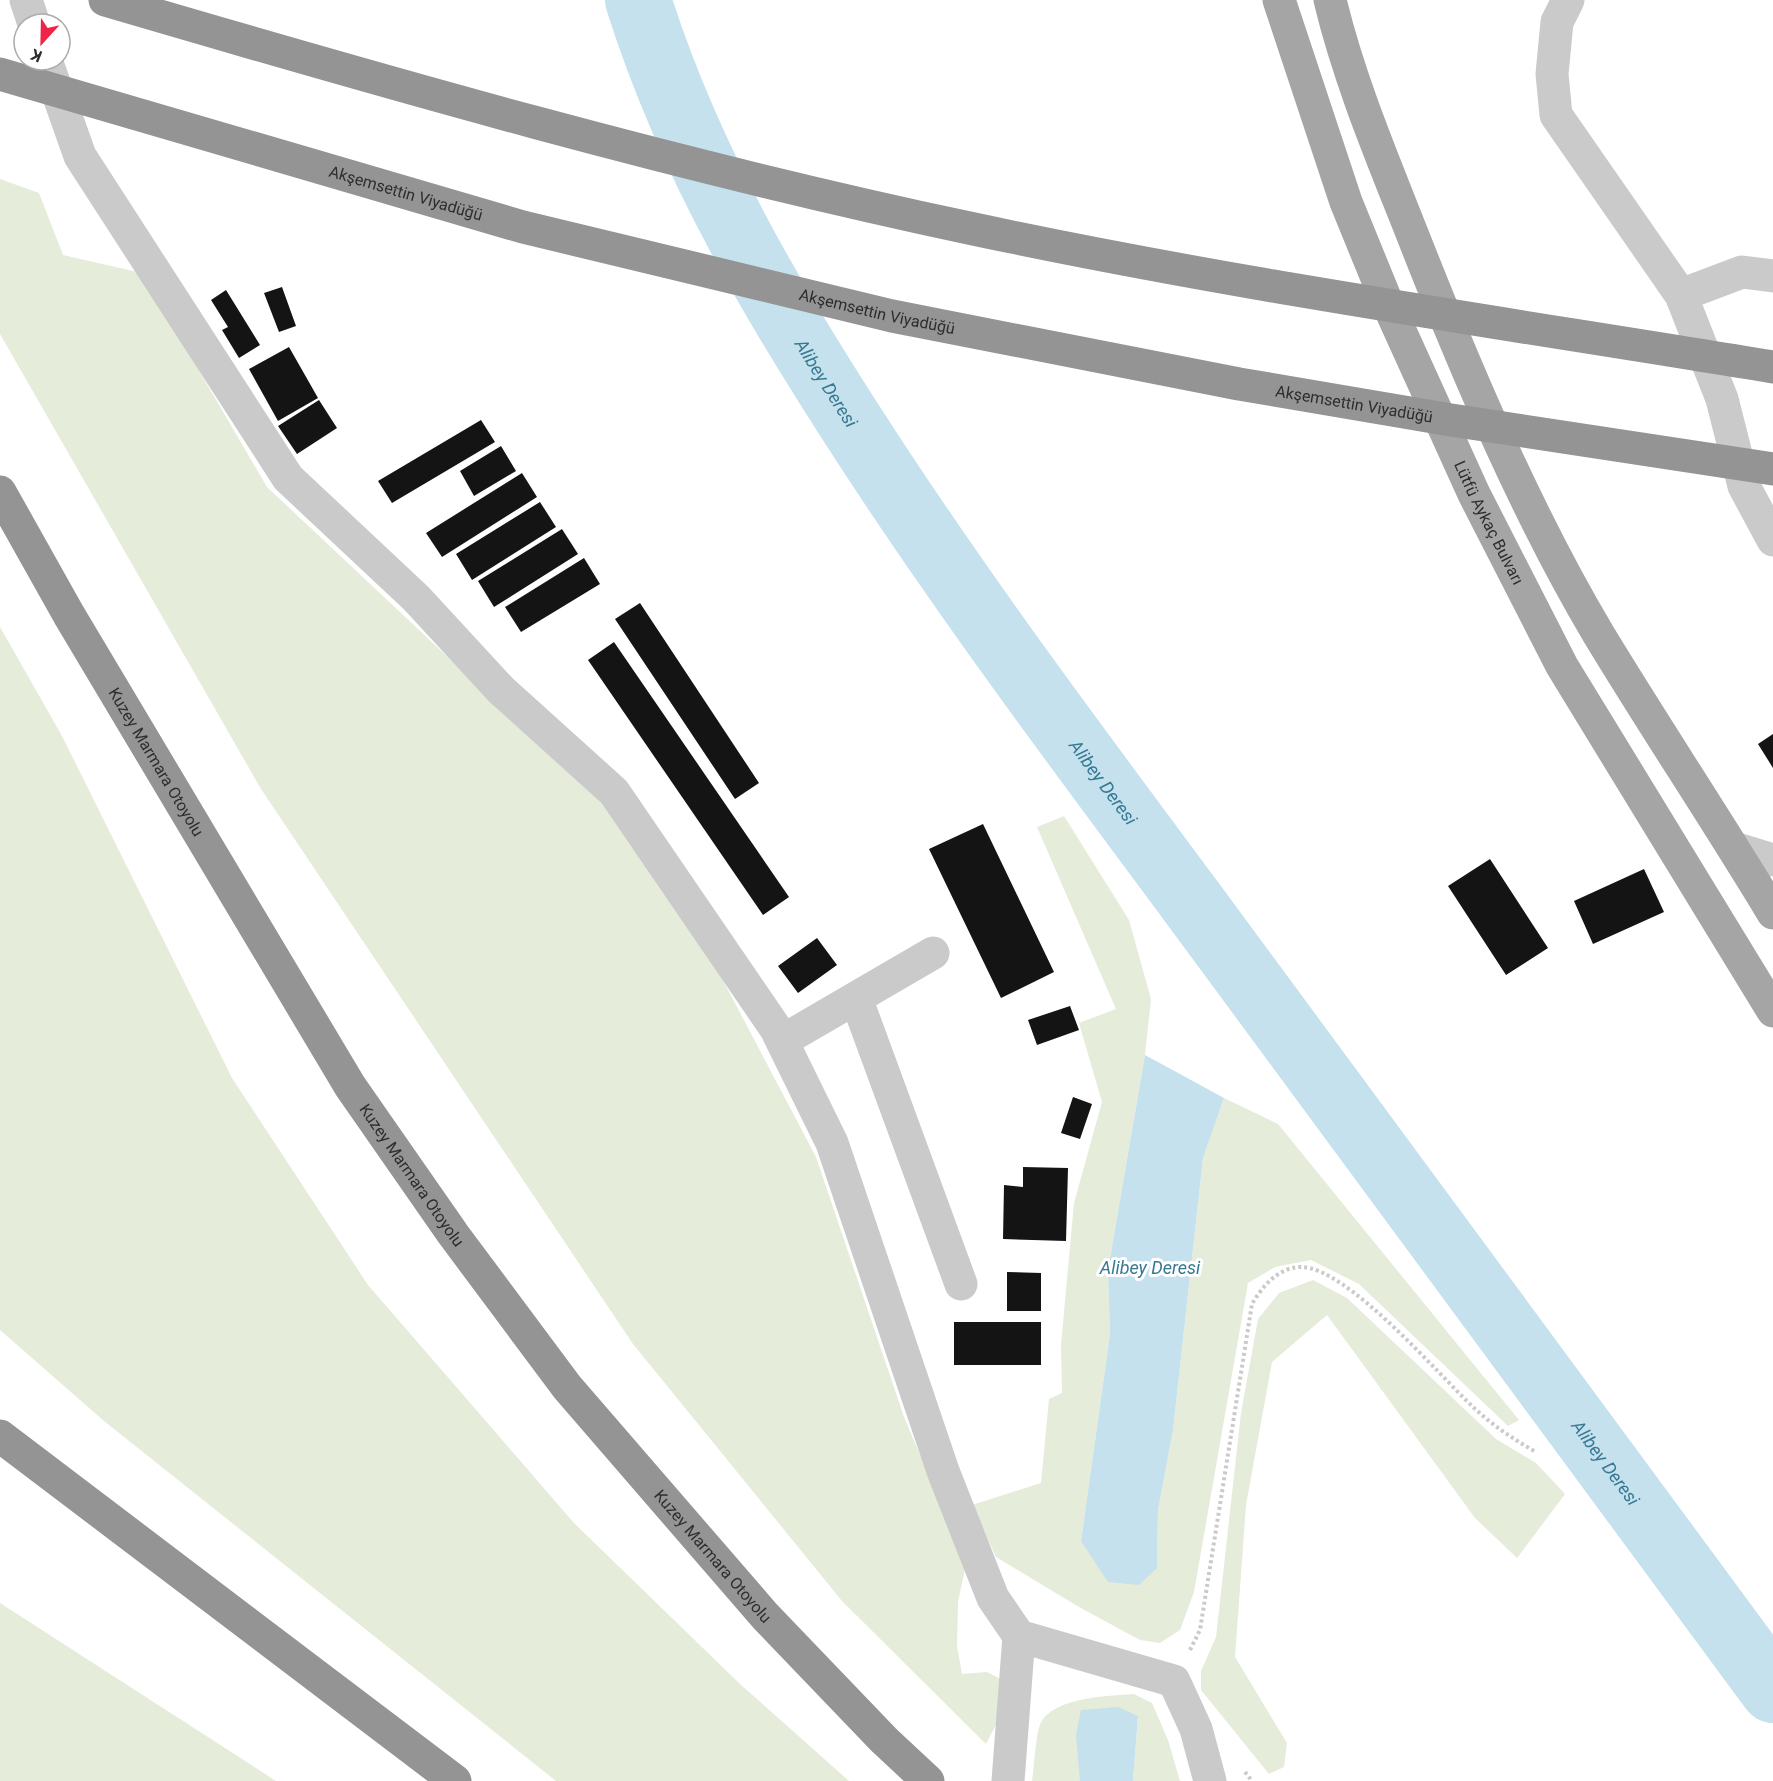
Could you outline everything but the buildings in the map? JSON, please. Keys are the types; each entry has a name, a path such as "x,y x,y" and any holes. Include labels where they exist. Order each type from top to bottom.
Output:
{"highway":[{"path":"105,0 539,125 792,188 972,229 1281,288 1773,368"},
{"name":"Akşemsettin Viyadüğü","path":"0,74 523,227 892,316 1239,384 1451,420 1773,469"},
{"name":"Kuzey Marmara Otoyolu","path":"0,492 69,615 350,1086 453,1234 567,1387 765,1616 884,1740 928,1781"},
{"path":"0,1436 455,1781"}],"main road":[{"name":"Lütfü Aykaç Bulvarı","path":"1279,0 1346,202 1386,300 1474,494 1562,666 1773,1011"},
{"path":"1330,0 1356,90 1481,402 1557,558 1599,634 1773,914"}],"street":[{"path":"1568,0 1557,22 1552,74 1556,115 1681,295 1722,399 1744,486 1773,540"},
{"path":"50,72 80,156 288,478 416,598 501,690 614,792 782,1041 832,1143 944,1471 993,1598 1019,1636 1008,1781"},
{"path":"1681,295 1742,272 1773,276"},
{"path":"1734,848 1773,860"},
{"path":"782,1041 933,953"},
{"path":"856,998 962,1284"},
{"path":"1019,1636 1174,1681 1196,1729 1210,1781"}],"path":[{"path":"1174,1681 1200,1630 1252,1304 1263,1286 1282,1273 1301,1267 1320,1273 1348,1288 1369,1305 1474,1408 1503,1432 1536,1452"}],"green space":[{"path":"0,179 39,193 63,255 142,273 267,487 603,803 717,969 816,1157 904,1417 966,1564 958,1602 957,1646 962,1674 987,1672 1006,1682 1006,1705 986,1744 842,1601 633,1344 261,789 0,334"},
{"path":"0,627 62,736 232,1078 368,1285 574,1523 740,1684 849,1781 556,1781 104,1421 0,1330"},
{"path":"1064,816 1129,920 1151,999 1145,1055 1108,1270 1110,1334 1081,1541 1157,1567 1158,1510 1173,1430 1203,1158 1224,1098 1278,1124 1519,1420 1508,1426 1359,1284 1311,1260 1275,1267 1248,1283 1194,1592 1180,1630 1160,1643 1140,1640 1079,1607 996,1557 972,1505 1041,1483 1049,1399 1062,1393 1061,1345 1074,1203 1102,1102 1079,1023 1116,1009 1037,827"},
{"path":"1313,1280 1347,1298 1496,1439 1536,1463 1565,1494 1517,1558 1475,1518 1327,1315 1272,1362 1246,1505 1235,1657 1287,1743 1284,1767 1269,1774 1201,1690 1201,1671 1216,1637 1241,1413 1258,1319 1279,1293"},
{"path":"0,1603 276,1781 0,1781"},
{"path":"1134,1694 1152,1703 1168,1740 1180,1781 1133,1781 1138,1717 1081,1774 1080,1781 1032,1781 1039,1729 1046,1716 1068,1703 1096,1697"}],"water":[{"name":"Alibey Deresi","path":"1145,1055 1224,1098 1203,1158 1173,1430 1158,1510 1157,1568 1139,1585 1108,1582 1081,1541 1110,1334 1108,1270"},
{"path":"1118,1707 1138,1716 1133,1781 1080,1781 1076,1735 1081,1710"}],"waterway":[{"name":"Alibey Deresi","path":"638,0 682,118 737,231 799,340 904,504 1064,730 1773,1690"}]}
